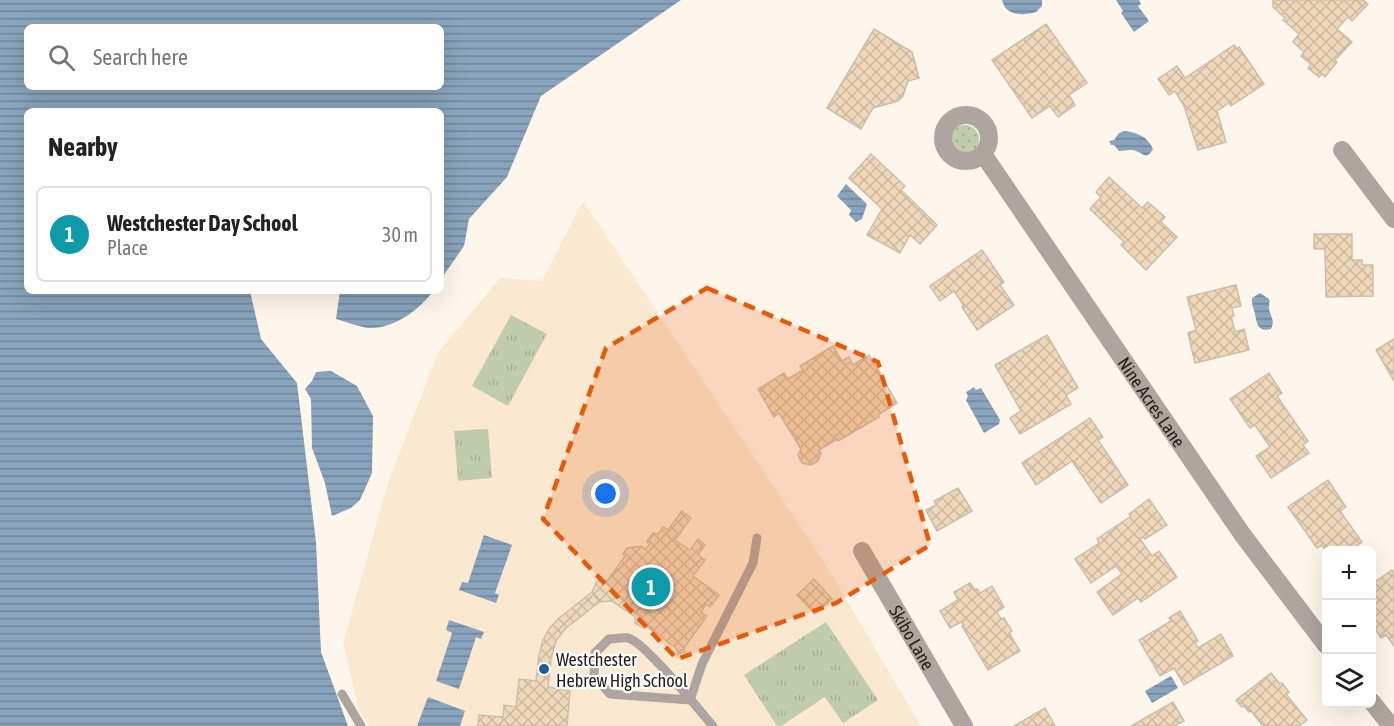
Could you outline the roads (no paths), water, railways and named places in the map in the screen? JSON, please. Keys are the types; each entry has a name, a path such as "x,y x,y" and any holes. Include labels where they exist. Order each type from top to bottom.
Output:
{"street":[{"path":"1342,150 1394,219"},
{"name":"Nine Acres Lane","path":"983,154 1242,534 1322,640"},
{"name":"Skibo Lane","path":"862,551 964,726"},
{"path":"1376,708 1391,726"}],"lane":[{"path":"690,700 702,664 753,564 757,538"},
{"path":"690,700 610,694 594,676 595,654 609,639 629,638 643,647 690,700 713,726"},
{"path":"342,694 361,726"}],"water":[{"path":"0,0 681,0 541,96 507,177 469,219 464,246 444,275 444,108 24,108 24,294 251,294 261,339 297,383 316,542 321,652 348,726 0,726"},
{"path":"1002,0 1042,0 1042,6 1036,12 1016,14 1007,9"},
{"path":"1116,0 1139,0 1141,4 1138,6 1149,21 1134,32 1121,13 1123,11"},
{"path":"1125,131 1145,138 1153,149 1151,152 1145,155 1134,150 1119,151 1111,145 1109,141 1114,140 1119,133"},
{"path":"846,184 867,204 862,219 856,222 849,215 851,210 837,196"},
{"path":"1260,293 1269,299 1269,310 1273,320 1271,329 1267,330 1259,327 1252,304 1252,298"},
{"path":"340,294 431,294 405,317 387,325 369,328 336,319"},
{"path":"331,371 357,386 373,416 372,473 360,500 351,508 332,516 325,483 312,448 311,399 305,389 316,372"},
{"path":"974,387 976,390 981,388 1000,420 999,424 984,433 966,400 968,396 966,392"},
{"path":"484,535 512,545 495,593 499,595 496,603 459,590 462,582 468,583"},
{"path":"449,620 484,632 481,639 476,637 459,689 436,681 452,633 446,630"},
{"path":"1171,676 1178,688 1152,703 1145,691"},
{"path":"428,697 465,711 460,726 417,726"}],"place":[{"name":"Westchester Day School","path":"651,587"},
{"name":"Westchester Hebrew High School","path":"544,669"}]}
